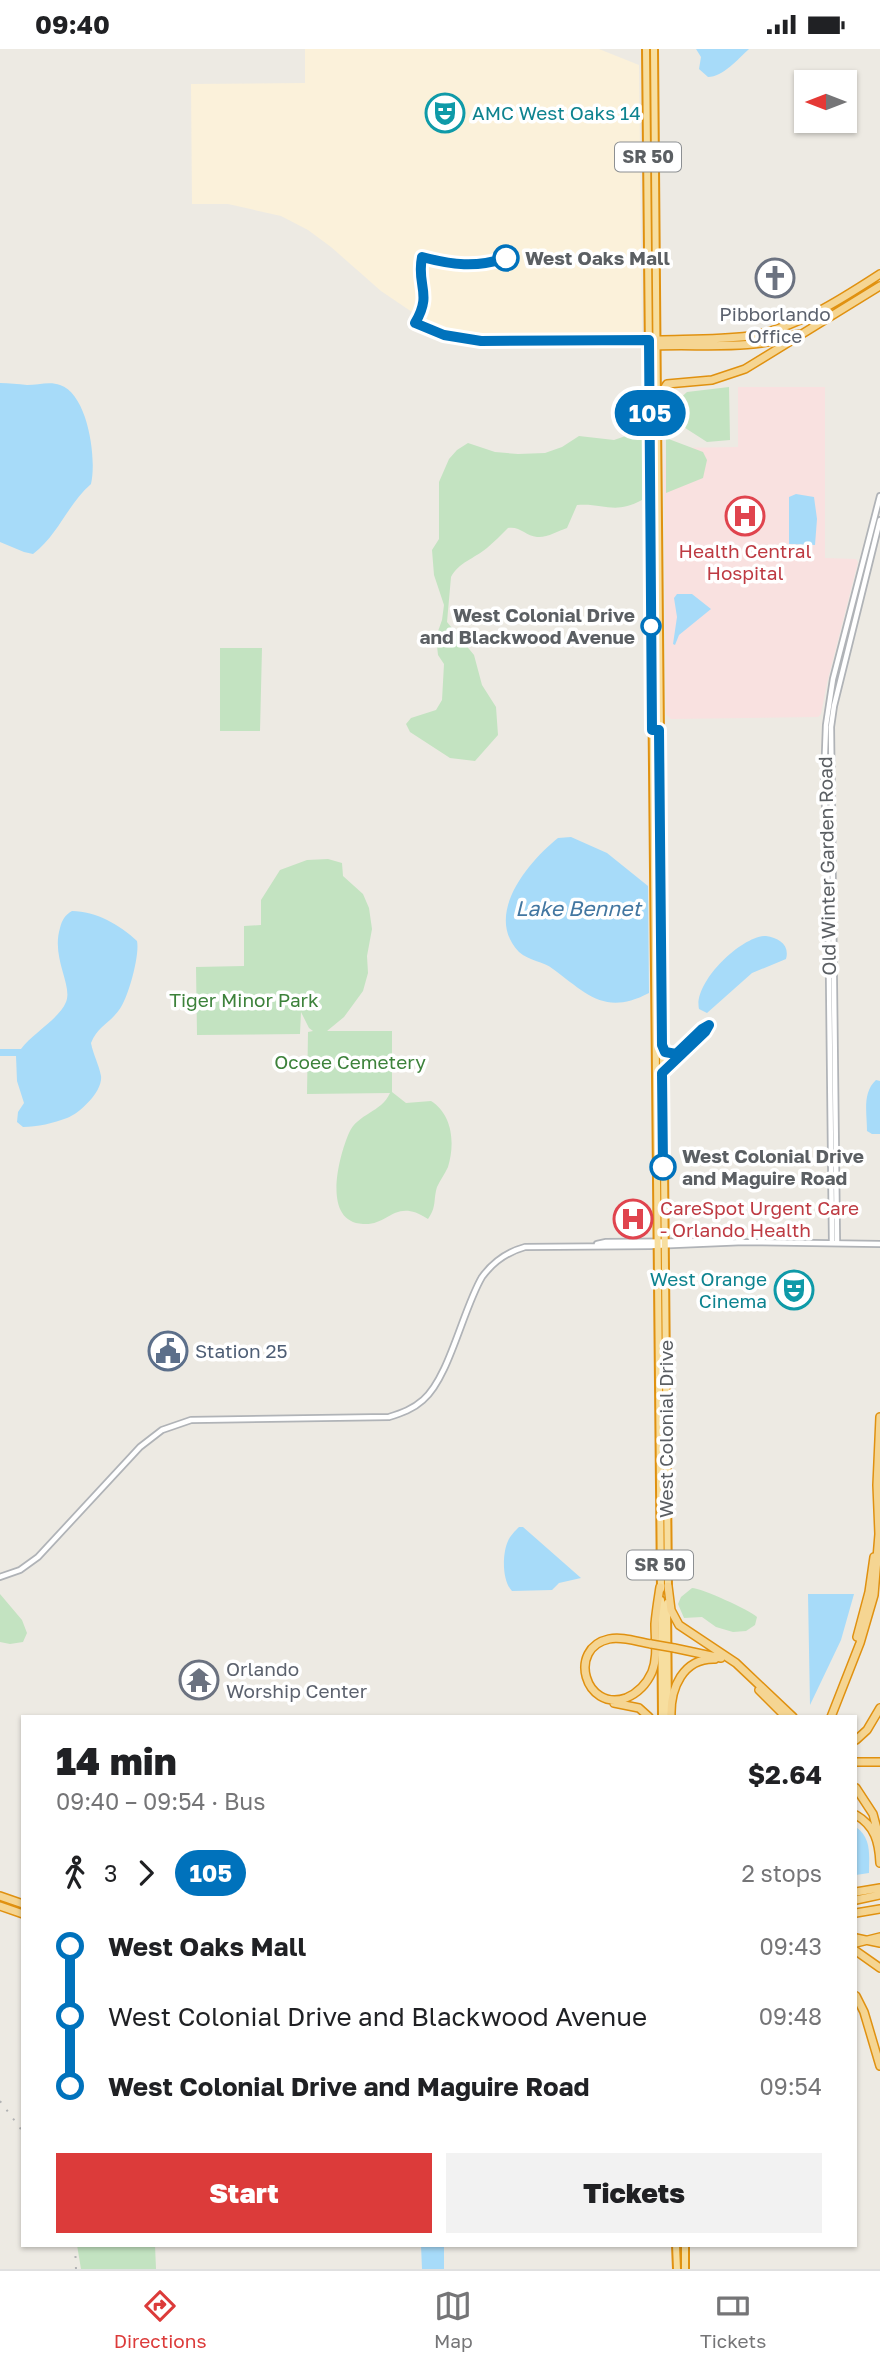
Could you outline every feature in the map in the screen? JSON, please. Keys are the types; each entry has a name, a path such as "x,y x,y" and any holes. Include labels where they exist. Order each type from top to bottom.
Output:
{"highway":[{"name":"West Colonial Drive","path":"646,49 649,239 656,263 653,343 657,421 662,944 660,1243 656,1305 662,1412 662,1715"},
{"name":"West Colonial Drive","path":"654,49 653,944 660,1243 665,1328 662,1412"},
{"path":"653,343 731,338 769,331 808,316 880,274"},
{"path":"657,421 662,392 667,384 707,380 734,373 759,362 880,286"},
{"path":"653,343 755,345 789,337 815,327"},
{"path":"653,870 661,881"},
{"path":"656,1305 663,1317 665,1328"},
{"path":"830,1715 869,1616 874,1595 879,1546 877,1528 880,1417"},
{"name":"West Colonial Drive","path":"664,1587 670,1715"},
{"path":"651,1643 616,1638 597,1644 588,1654 585,1665 590,1686 604,1698 618,1700 635,1693 647,1681 655,1663 656,1615 664,1587"},
{"path":"664,1587 679,1625 724,1658 784,1715"},
{"path":"647,1715 639,1708 597,1697 587,1686 582,1670 584,1656 600,1639 616,1636 724,1658 736,1663 791,1715"},
{"path":"670,1715 674,1690 688,1667 705,1659 724,1658"},
{"path":"857,1739 867,1730 880,1708"},
{"path":"857,1760 880,1760"},
{"path":"857,1790 873,1814 880,1840"},
{"path":"857,1816 876,1836 880,1863"},
{"path":"857,1892 878,1892"},
{"path":"857,1899 878,1892"},
{"path":"0,1896 21,1903"},
{"path":"3,1907 21,1916"},
{"path":"857,1914 878,1909"},
{"path":"857,1941 880,1937"},
{"path":"857,1941 880,1943"},
{"path":"857,1952 880,1968"},
{"path":"857,1998 880,2066"},
{"path":"676,2247 677,2269"},
{"path":"685,2247 685,2269"}],"main road":[{"name":"Old Winter Garden Road","path":"832,968 825,838 825,725 829,698 880,496"},
{"name":"Old Winter Garden Road","path":"834,1242 831,727 880,520"},
{"path":"825,838 832,838"},
{"path":"0,1577 20,1570 37,1557 140,1447 162,1430 199,1420 389,1416 416,1406 435,1386 478,1283 492,1265 515,1250 525,1247 593,1245 606,1242 880,1244"}],"shaded area":[{"name":"West Oaks Mall","path":"305,49 599,49 639,65 642,332 485,336 453,330 434,324 412,312 381,291 308,230 281,216 228,204 192,204 191,84 305,83"},
{"name":"Health Central Hospital","path":"738,387 825,387 825,558 856,559 858,562 821,714 818,717 671,719 666,714 666,448 738,447"}],"green space":[{"path":"729,387 730,440 707,442 665,415 664,398 678,400 687,392"},
{"path":"643,430 642,500 617,508 577,505 567,528 545,536 537,537 516,528 508,528 487,548 458,568 451,577 447,622 474,655 482,685 496,707 498,735 475,761 450,758 410,732 406,724 411,718 436,710 442,700 444,664 438,655 436,637 444,605 434,575 432,550 439,539 439,482 449,459 468,443 495,452 545,453 562,447 579,436 614,440"},
{"path":"666,438 703,452 707,460 703,478 666,493"},
{"path":"220,648 262,648 260,731 220,731"},
{"path":"328,859 342,863 343,876 363,894 369,908 372,929 367,956 368,973 363,991 344,1017 327,1031 392,1031 392,1092 406,1103 431,1101 444,1114 450,1131 450,1158 437,1187 434,1207 428,1219 417,1213 400,1211 379,1221 363,1224 350,1220 342,1212 337,1200 336,1186 349,1133 358,1121 381,1105 390,1093 307,1094 308,1032 313,1031 301,1012 300,1034 197,1035 196,967 244,966 244,926 261,925 261,900 280,870 307,860"},
{"path":"692,1588 715,1595 753,1614 757,1617 755,1625 746,1631 733,1632 716,1627 702,1617 684,1618 678,1604 681,1597"},
{"path":"0,1594 22,1620 27,1633 23,1642 0,1642"},
{"path":"77,2247 155,2247 156,2269 81,2269"}],"water":[{"path":"696,49 749,49 725,71 708,77 699,69 701,57"},
{"path":"0,383 52,383 70,391 84,414 91,444 91,484 75,501 50,538 33,554 0,542"},
{"path":"796,494 814,497 817,519 815,545 789,544 789,497"},
{"path":"677,594 692,594 711,609 679,635 675,645 677,617 674,598"},
{"name":"Lake Bennet","path":"571,837 607,853 648,886 649,993 634,1000 608,1002 587,994 549,966 523,955 509,937 506,922 508,906 523,874 558,838"},
{"path":"72,911 99,916 115,924 137,941 135,966 122,1004 91,1043 101,1076 95,1095 67,1118 23,1127 17,1122 18,1112 24,1103 17,1081 16,1056 0,1056 0,1049 21,1049 63,1008 67,987 58,939 63,920"},
{"path":"766,936 775,938 785,946 786,959 752,973 707,1013 699,1009 703,987 721,963 744,944"},
{"path":"876,1080 880,1081 880,1134 872,1134 867,1131 866,1104 869,1091"},
{"path":"519,1527 523,1527 581,1578 559,1583 552,1590 512,1591 506,1581 505,1553 509,1539"},
{"path":"808,1594 854,1594 841,1640 810,1705"},
{"path":"857,1828 867,1842 869,1873 857,1875"},
{"path":"421,2247 444,2247 444,2269 422,2269"}],"railway":[{"path":"0,2101 21,2129"},
{"path":"75,2247 76,2269"}],"bus line":[{"name":"105","path":"506,258 482,264 458,265 422,257 420,275 425,302 415,323 444,335 481,341 649,340 652,730 659,730 662,1045 665,1052 676,1054 709,1025 662,1073 663,1167"}],"place":[{"name":"AMC West Oaks 14","path":"445,113"},
{"name":"West Oaks Mall","path":"506,258"},
{"name":"Pibborlando Office","path":"775,278"},
{"name":"Health Central Hospital","path":"745,516"},
{"name":"West Colonial Drive and Blackwood Avenue","path":"651,626"},
{"name":"West Colonial Drive and Maguire Road","path":"663,1167"},
{"name":"CareSpot Urgent Care - Orlando Health","path":"633,1219"},
{"name":"West Orange Cinema","path":"794,1290"},
{"name":"Station 25","path":"168,1351"},
{"name":"Orlando Worship Center","path":"199,1680"}],"park label":[{"name":"Tiger Minor Park","path":"244,1000"},
{"name":"Ocoee Cemetery","path":"350,1062"}]}
